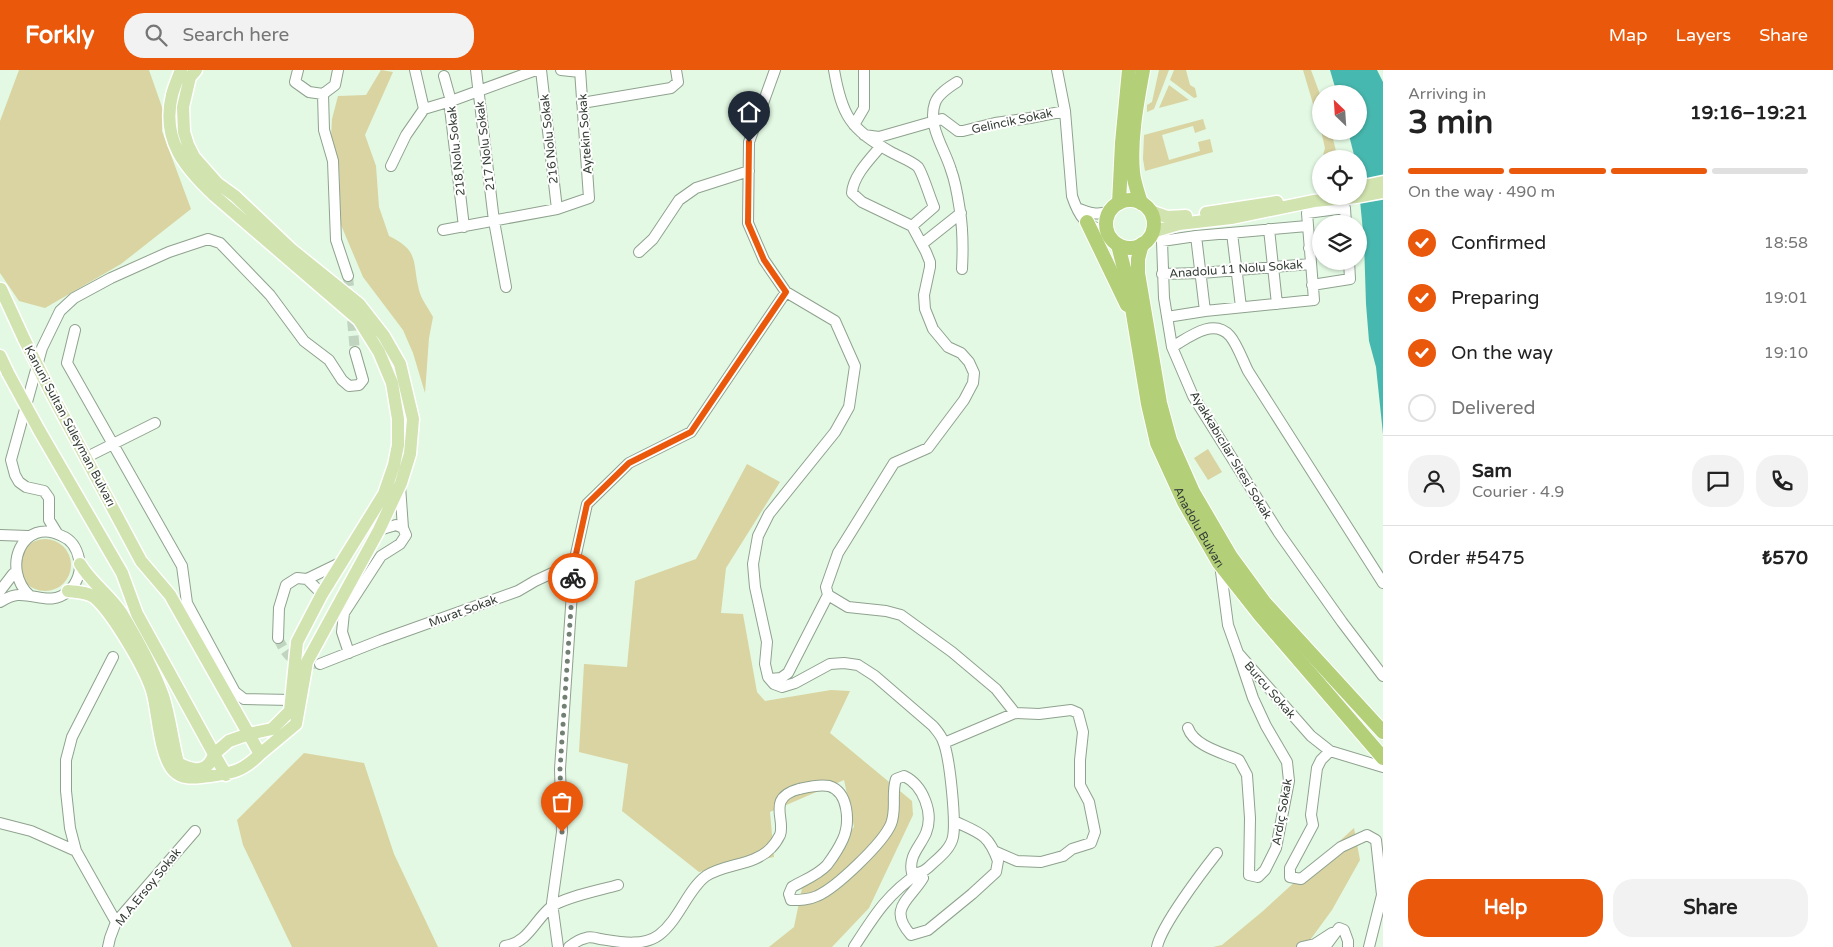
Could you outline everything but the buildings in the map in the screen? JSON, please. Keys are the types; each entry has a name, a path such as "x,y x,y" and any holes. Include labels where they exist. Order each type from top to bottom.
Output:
{"highway":[{"path":"1107,230 1107,217 1114,207 1129,70"},
{"path":"1118,245 1130,248 1157,237 1154,223 1136,185 1133,166 1136,115 1142,70"},
{"path":"1114,207 1134,200 1146,207"},
{"path":"1087,222 1132,317"},
{"name":"Anadolu Bulvarı","path":"1107,230 1113,241 1118,245 1128,284 1132,317 1157,443 1184,502 1220,563 1260,615 1383,758"},
{"name":"Anadolu Bulvarı","path":"1142,244 1138,259 1138,273 1160,403 1170,440 1193,492 1231,557 1264,602 1377,718 1383,732"}],"main road":[{"path":"80,564 87,576 112,600 121,613 157,679 164,698 178,763 189,769 204,768 211,762 214,754 229,741 272,729 290,711 297,642 322,594 384,494 394,465 398,444 398,419 392,383 379,352 359,320 193,176 178,154 169,128 171,96 182,70"},
{"path":"68,591 82,592 93,596 114,618 153,692 166,760 174,771 184,778 226,775 245,766 296,724 306,662 379,530 400,486 410,454 413,419 400,364 384,336 358,304 292,250 235,196 217,183 194,157 184,132 184,107 190,77 196,70"},
{"path":"1367,188 1383,182"},
{"path":"1367,192 1383,192"},
{"path":"1146,207 1167,217 1177,217 1275,202 1312,194"},
{"path":"1157,237 1179,224 1231,218 1312,201"},
{"name":"Kanuni Sultan Süleyman Bulvarı","path":"1,289 50,391 141,561 170,595 260,754"},
{"name":"Kanuni Sultan Süleyman Bulvarı","path":"0,356 39,430 122,574 137,614 226,775"}],"street":[{"path":"298,70 296,82 309,92 323,94 334,85 338,70"},
{"path":"415,70 424,109"},
{"name":"217 Nolu Sokak","path":"476,70 494,221 506,287"},
{"path":"391,166 406,135 424,109 536,70"},
{"name":"216 Nolu Sokak","path":"541,70 557,209"},
{"path":"561,70 580,71"},
{"path":"582,103 671,88 678,82 676,70"},
{"path":"776,70 749,142 748,223 764,260 786,292 835,320 855,366 849,407 835,432 769,514 758,536 753,564 754,587 767,642 765,664 770,679 774,684 782,687 830,664 844,663 858,666 875,676 940,734 944,743 954,821 953,838 943,855 928,868 903,883 888,897 854,947"},
{"path":"834,70 839,98 846,114 854,125 864,135 918,167 934,207 912,226"},
{"path":"854,125 864,108 864,70"},
{"path":"1057,70 1065,110 1072,196 1076,208 1091,227 1107,230"},
{"name":"Aytekin Sokak","path":"557,209 589,198 580,71"},
{"name":"218 Nolu Sokak","path":"444,76 451,101 450,108 464,227"},
{"path":"957,82 948,87 935,103 934,122 939,140 952,170 960,213 963,245 962,269"},
{"path":"323,94 324,130 332,160 336,202 336,240 348,276"},
{"name":"Gelincik Sokak","path":"934,122 942,119 958,131 963,131 1065,110"},
{"path":"864,135 879,137 934,122"},
{"path":"770,679 781,678 788,673 828,595 826,587 838,553 894,463 928,448 964,400 973,383 974,373 969,362 961,353 948,347 933,329 925,309 924,295 930,268 926,252 912,226 862,202 852,193 852,187 866,164 881,146"},
{"path":"639,252 653,239 679,200 696,188 749,171"},
{"path":"1076,208 1093,214 1101,214 1114,207"},
{"path":"1167,317 1205,311 1314,300 1307,213 1345,208 1345,215"},
{"path":"443,230 557,209"},
{"path":"922,244 960,213"},
{"path":"1157,237 1196,236 1307,226"},
{"path":"1270,230 1277,304"},
{"path":"1232,233 1241,307"},
{"path":"1196,236 1205,311"},
{"name":"Ayakkabıcılar Sitesi Sokak","path":"1157,237 1172,347 1193,396 1279,533 1383,676"},
{"path":"57,533 49,520 49,498 44,491 26,487 19,482 14,475 11,460 42,348 60,311 74,298 144,263 169,252 208,239 220,243 270,294 304,341 328,360 342,380 349,386 359,385 363,380 355,352"},
{"name":"Anadolu 11 Nolu Sokak","path":"1162,274 1201,273 1311,264"},
{"path":"1312,285 1350,280 1349,270"},
{"path":"558,947 552,906 562,832 560,769 574,563 587,504 629,463 691,432 786,292"},
{"path":"1172,347 1207,328 1223,331 1230,336 1248,371 1383,583"},
{"path":"75,330 67,363 182,566 187,603 235,692 244,700 291,700"},
{"path":"87,457 154,423"},
{"path":"349,653 342,632 344,613 381,556 400,544 406,535 403,528 400,486"},
{"path":"41,532 49,520"},
{"path":"379,530 396,525 403,528"},
{"path":"0,602 16,595 40,599 60,597 75,583 79,574 80,564 73,544 66,537 57,533 41,532 28,536 1,536"},
{"path":"1,536 14,554"},
{"path":"28,536 14,554 12,564 13,574 22,590 30,596"},
{"path":"278,638 279,608 286,585 297,578 307,579 342,562"},
{"name":"Murat Sokak","path":"320,664 518,591 574,563"},
{"name":"Burcu Sokak","path":"1220,563 1228,625 1238,654 1311,736 1330,751 1383,766"},
{"path":"0,591 13,574"},
{"path":"307,579 322,594"},
{"path":"828,595 848,607 886,611 900,615 952,652 996,689 1015,713"},
{"name":"Ardıç Sokak","path":"1188,728 1191,735 1199,742 1239,760 1243,765 1247,774 1249,809 1249,875 1258,877 1265,870 1276,848 1289,780 1288,762 1259,712 1238,654"},
{"path":"113,657 72,737 66,760 66,791 69,819 76,851 116,922"},
{"path":"944,743 1015,713 1039,714 1071,710 1078,713 1083,732 1080,785 1089,802 1095,832 1091,844 1072,849 1064,856 1041,862 1017,861 994,851"},
{"path":"1330,751 1321,760 1317,768 1312,815 1313,825 1290,868 1290,877 1302,879 1341,847 1367,835 1376,840 1382,895 1369,947"},
{"path":"569,947 587,937 627,943 642,942 658,936 676,917 697,885 705,877 715,871 760,857 771,848 780,835 779,805 784,796 796,790 814,786 830,786 840,795 846,807 844,838 826,866 812,877 792,887 789,894 791,900 802,900 817,896 843,880 876,844 891,825 895,808 894,786 896,779 904,776 912,780 921,791 927,807 928,822 926,833 914,854 910,866 912,873 919,873"},
{"path":"919,873 923,878 903,902 901,913 903,926 911,935 928,930 996,872 998,861 987,839 979,832 954,821"},
{"path":"0,823 31,831 76,851"},
{"name":"M.A.Ersoy Sokak","path":"108,947 116,922 195,831"},
{"path":"1157,947 1170,921 1204,869 1217,854"},
{"path":"505,946 515,944 524,938 552,906 572,898 618,885"},
{"path":"1302,947 1315,944 1339,928"},
{"path":"1325,947 1339,928"},
{"path":"1339,928 1344,930 1348,947"}],"shaded area":[{"path":"19,70 149,70 163,110 162,131 191,209 121,264 45,308 19,301 0,273 0,121"},
{"path":"381,70 393,72 365,135 376,166 379,207 389,236 399,241 410,252 415,265 420,293 433,317 429,338 425,393 413,353 403,330 363,277 341,225 339,165 331,137 332,119 338,96 366,95"},
{"path":"1159,70 1169,70 1154,109 1147,112 1147,105 1152,102"},
{"path":"1174,70 1186,70 1190,85 1195,88 1197,97 1194,98 1170,80"},
{"path":"1303,70 1311,70 1317,85 1312,85 1312,100"},
{"path":"1169,85 1189,100 1159,108"},
{"path":"1203,119 1206,129 1195,133 1193,126 1162,135 1169,160 1200,151 1198,142 1210,139 1213,152 1145,171 1143,159 1144,135"},
{"path":"1323,140 1333,140 1336,150 1324,150"},
{"path":"1208,449 1222,472 1208,480 1194,458"},
{"path":"747,464 780,482 726,568 721,613 743,614 757,692 765,701 831,690 850,691 830,733 912,801 913,815 869,908 832,947 769,947 794,927 802,888 854,827 844,780 770,812 774,857 699,872 622,811 628,764 579,752 584,664 627,667 635,581 696,559"},
{"path":"45,539 59,543 67,551 71,565 67,579 59,587 45,591 31,587 23,579 19,565 23,551 31,543"},
{"path":"304,753 364,763 394,854 438,947 292,947 243,845 237,820"},
{"path":"1354,828 1360,860 1332,910 1305,947 1213,947 1222,945 1263,911"}],"water":[{"path":"1330,70 1377,70 1383,82 1383,434 1376,367 1369,341 1366,304 1367,215 1361,215 1360,205 1367,205 1367,150 1353,150 1350,140 1368,140 1368,85 1334,85"}],"tunnel":[{"path":"348,276 355,352"},
{"path":"278,638 286,652 294,660 320,664"}],"way so far":[{"path":"562,832 560,769 573,578"}],"route":[{"path":"573,578 574,563 587,504 629,463 691,432 786,292 764,260 748,223 749,142"}]}
